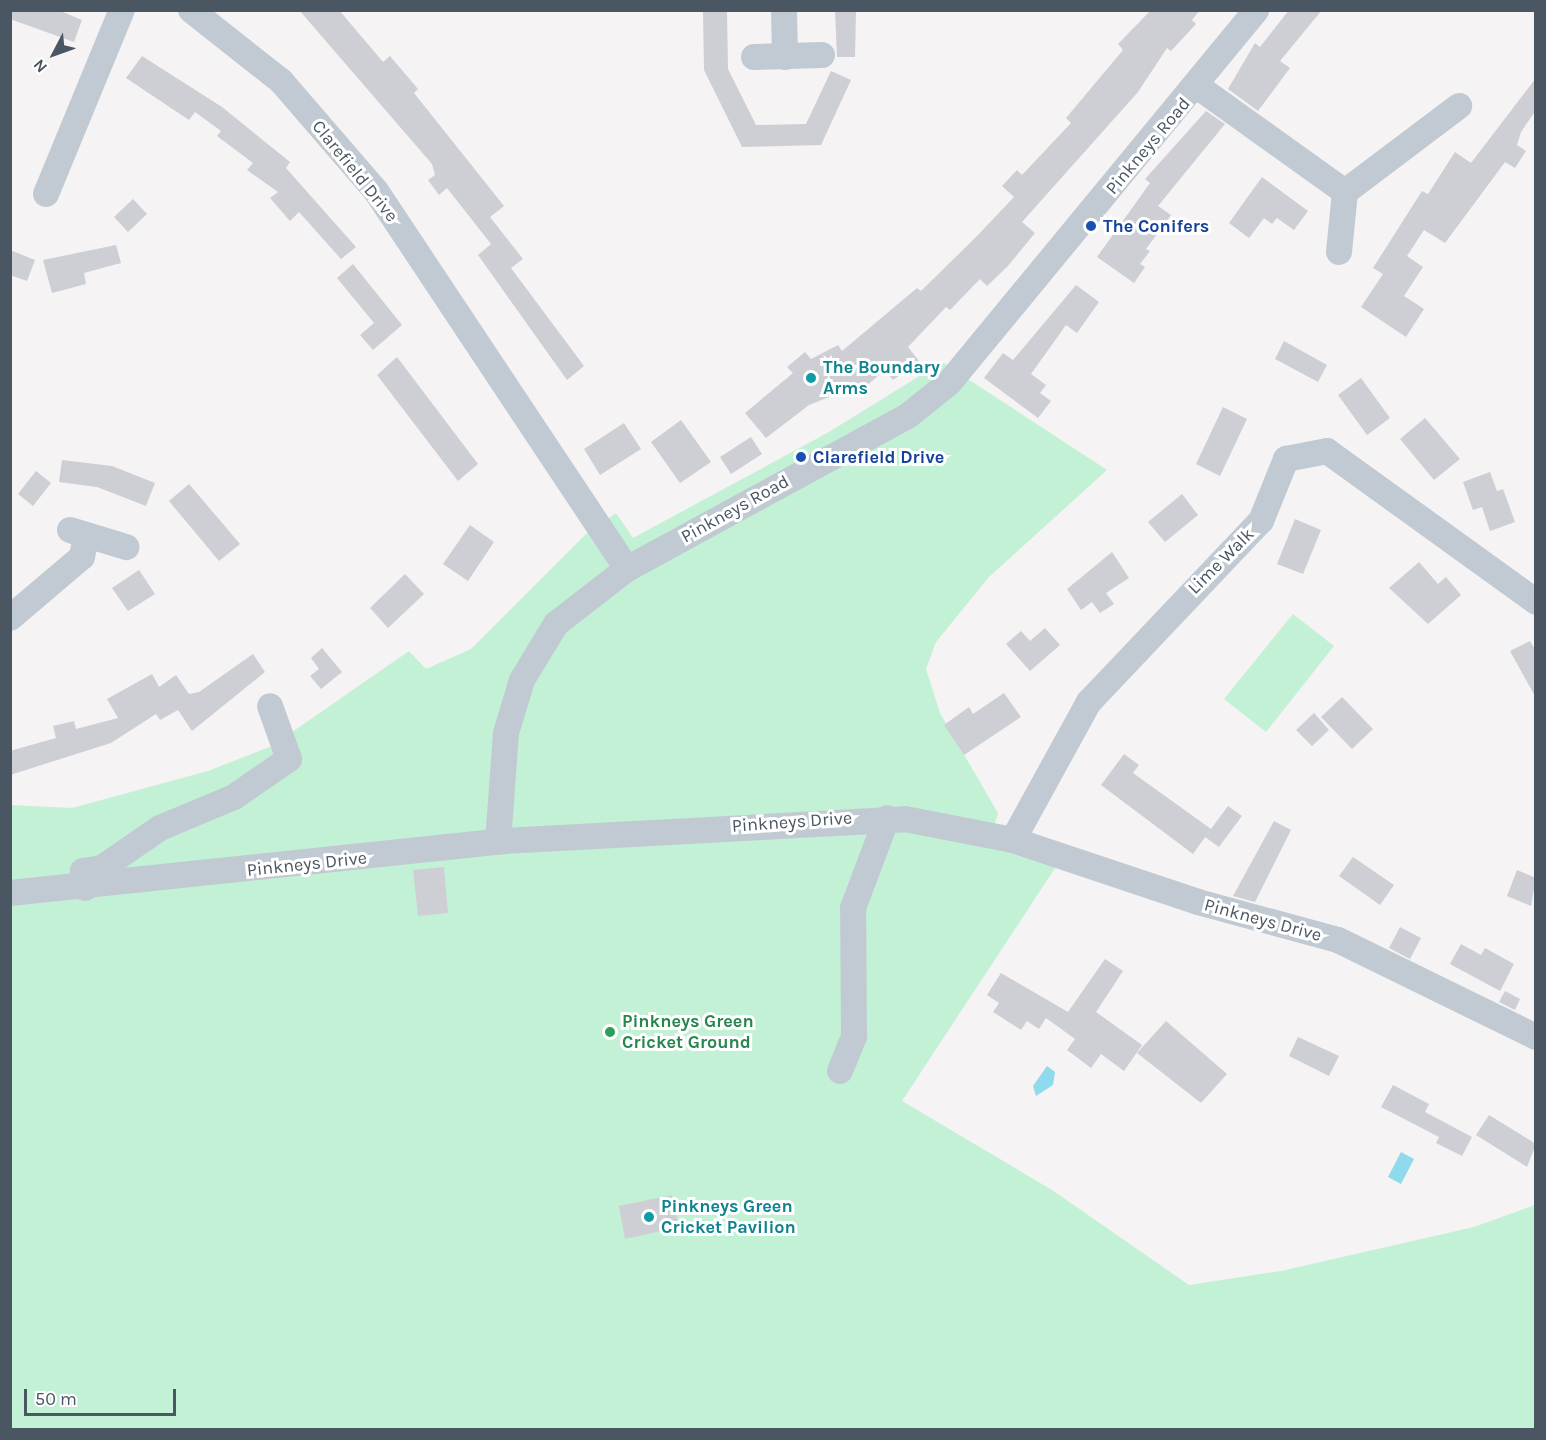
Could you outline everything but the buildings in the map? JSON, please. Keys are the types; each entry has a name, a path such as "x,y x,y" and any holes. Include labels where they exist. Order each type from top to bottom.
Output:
{"street":[{"path":"46,194 122,10"},
{"name":"Clarefield Drive","path":"191,10 281,81 376,191 627,569"},
{"path":"784,10 785,57"},
{"name":"Pinkneys Road","path":"498,842 506,733 522,680 556,624 627,569 909,415 949,383 1197,86 1256,10"},
{"path":"754,57 822,55"},
{"path":"1197,86 1345,192"},
{"path":"1339,252 1345,192 1459,106"},
{"name":"Lime Walk","path":"1013,840 1089,702 1261,521 1286,459 1327,451 1536,602"},
{"path":"10,618 82,556 78,533 126,547"},
{"path":"85,888 83,871 102,868 160,828 234,796 289,759 270,706"},
{"path":"840,1071 854,1036 853,908 887,818"},
{"name":"Pinkneys Drive","path":"10,893 85,888 498,842 887,818 1013,840 1198,903 1338,940 1536,1037"}],"green space":[{"path":"942,362 1107,470 989,577 936,642 926,669 940,713 998,813 992,833 1059,862 902,1101 1052,1190 1189,1285 1281,1271 1474,1227 1535,1205 1535,1429 11,1429 10,805 72,808 208,771 272,746 409,651 426,669 471,649 586,534 616,513 633,538 829,432"},
{"path":"1293,614 1334,646 1266,732 1224,699"}],"water":[{"path":"1047,1066 1055,1072 1053,1085 1036,1096 1033,1086"},
{"path":"1401,1152 1414,1159 1401,1184 1388,1177"}],"place":[{"name":"The Conifers","path":"1091,226"},
{"name":"The Boundary Arms","path":"811,378"},
{"name":"Clarefield Drive","path":"801,457"},
{"name":"Pinkneys Green Cricket Ground","path":"610,1032"},
{"name":"Pinkneys Green Cricket Pavilion","path":"649,1217"}]}
